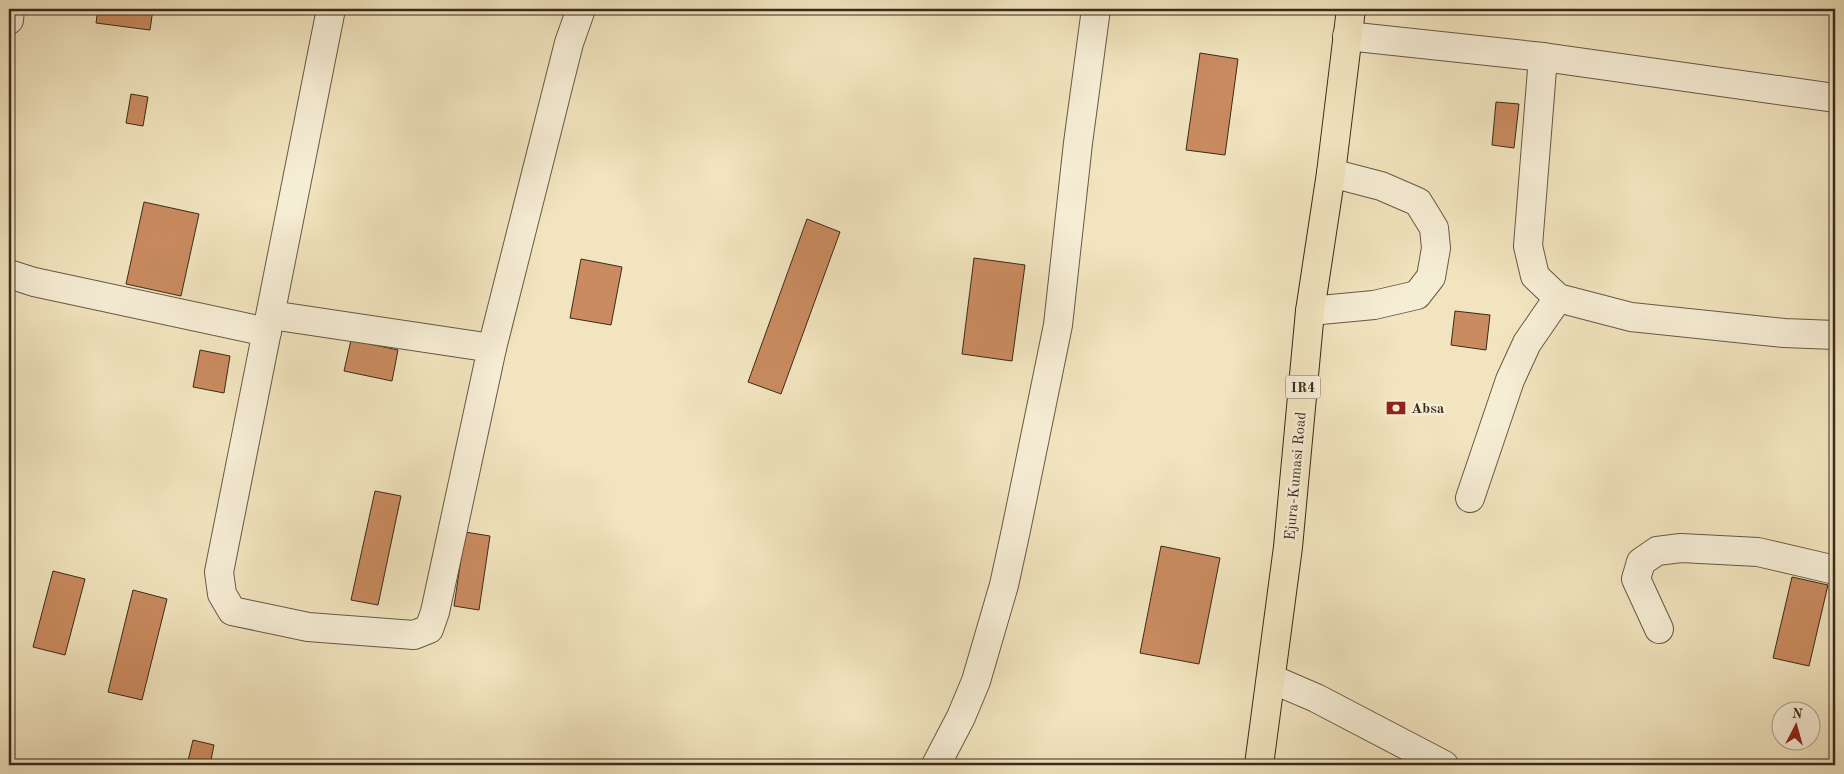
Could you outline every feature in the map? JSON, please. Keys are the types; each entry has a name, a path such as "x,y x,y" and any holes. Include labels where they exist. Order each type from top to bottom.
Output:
{"main road":[{"name":"Ejura-Kumasi Road","path":"1259,765 1272,679 1288,547 1310,310 1331,173 1351,9"}],"street":[{"path":"9,20 10,9"},
{"path":"331,9 219,572 222,594 232,611 308,627 414,635 428,629 435,612 492,348 569,43 581,9"},
{"path":"936,765 961,717 976,681 1004,585 1016,530 1058,325 1078,143 1096,9"},
{"path":"1348,36 1543,57 1835,98"},
{"path":"1543,57 1528,246 1534,276 1558,298 1631,318 1784,333 1835,335"},
{"path":"1310,310 1374,305 1417,295 1431,277 1436,248 1434,228 1418,202 1381,186 1331,173"},
{"path":"9,274 34,282 269,323 492,348"},
{"path":"1470,498 1510,380 1527,343 1558,298"},
{"path":"1659,629 1636,579 1641,562 1657,551 1681,548 1758,552 1835,570"},
{"path":"1272,679 1316,698 1444,765"}],"building":[{"path":"98,9 153,9 150,30 96,23"},
{"path":"1200,53 1238,59 1225,155 1186,150"},
{"path":"131,94 148,97 143,126 126,123"},
{"path":"1496,102 1519,104 1514,148 1492,145"},
{"path":"144,202 199,214 181,296 126,284"},
{"path":"807,219 840,232 781,394 748,382"},
{"path":"974,258 1025,265 1012,361 962,354"},
{"path":"581,259 622,267 611,325 570,318"},
{"path":"1455,311 1490,315 1486,350 1451,345"},
{"path":"351,340 398,350 392,381 344,371"},
{"path":"200,350 230,356 224,393 193,387"},
{"path":"375,491 401,496 378,605 351,600"},
{"path":"465,532 490,536 479,610 454,606"},
{"path":"1161,546 1220,558 1199,664 1140,653"},
{"path":"53,571 85,579 65,655 33,647"},
{"path":"1792,577 1828,585 1809,666 1773,658"},
{"path":"133,590 167,599 142,700 108,692"},
{"path":"193,740 214,745 210,765 187,765"}],"place":[{"name":"Absa","path":"1396,408"}]}
